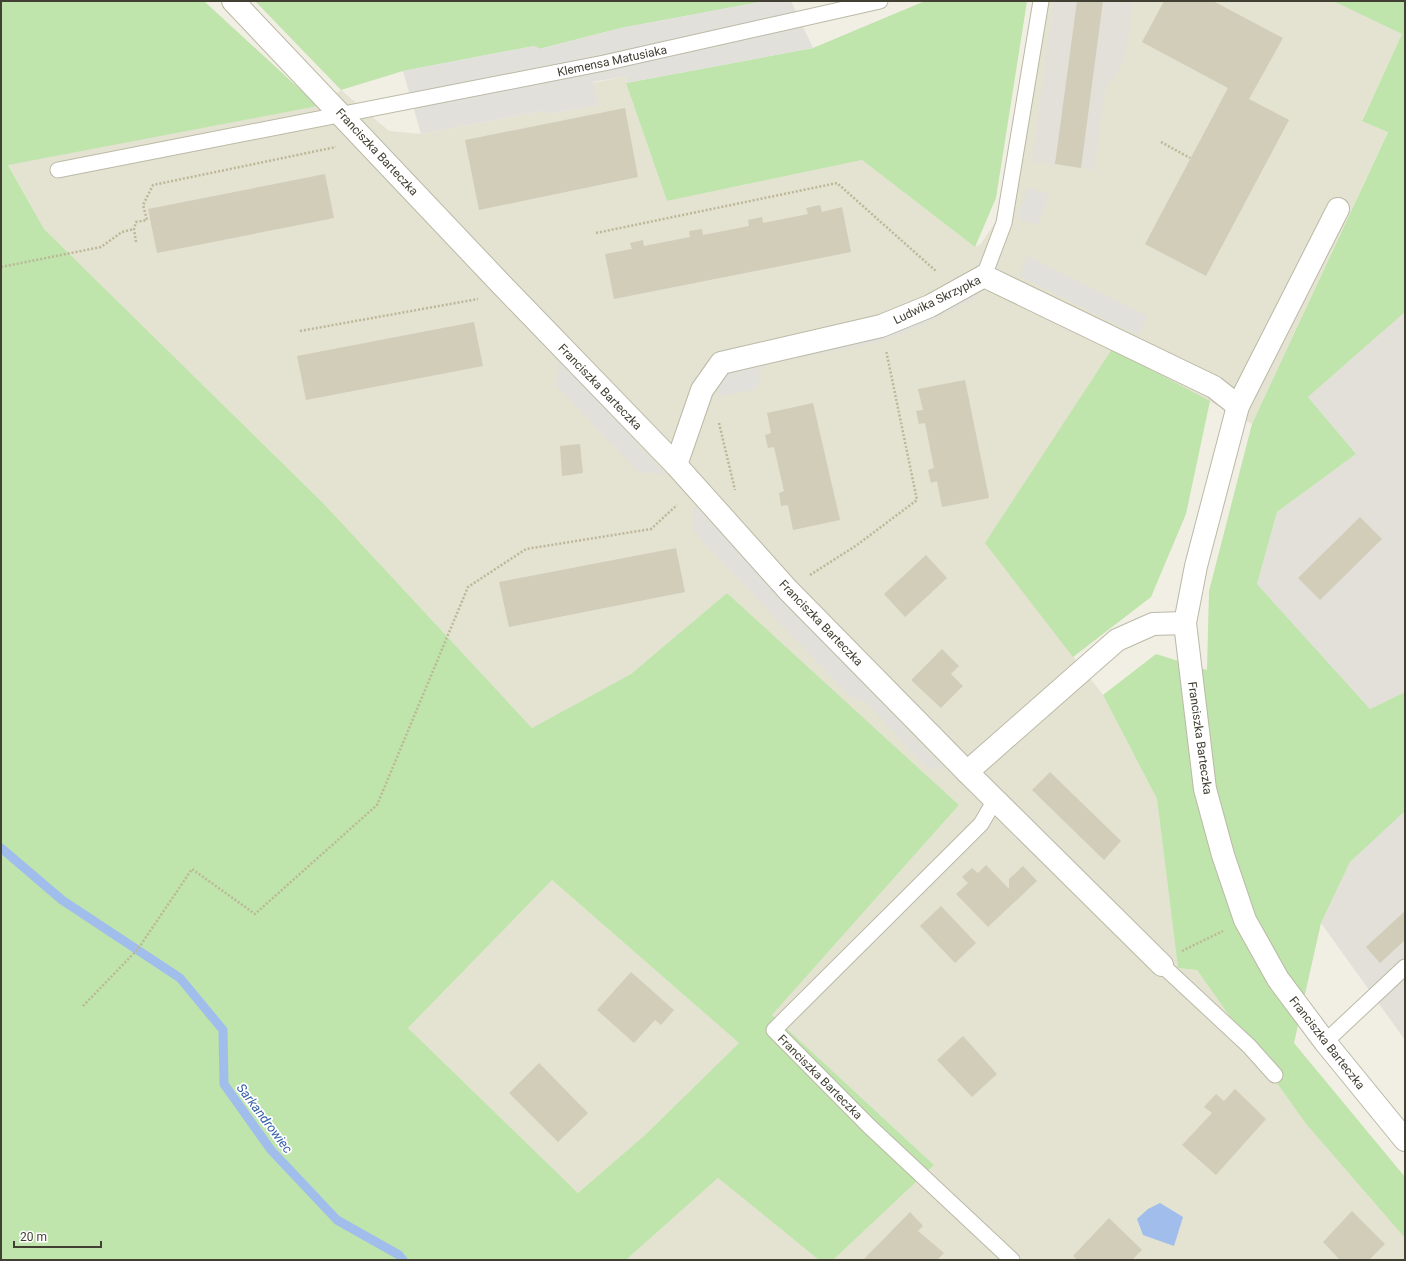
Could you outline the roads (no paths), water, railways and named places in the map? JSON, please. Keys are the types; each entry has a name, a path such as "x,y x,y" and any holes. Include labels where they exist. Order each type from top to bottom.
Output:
{"street":[{"name":"Franciszka Barteczka","path":"233,1 342,114 501,284 676,465 723,520 788,590 967,772 1162,965"},
{"name":"Franciszka Barteczka","path":"1338,210 1238,406 1196,566 1185,622 1205,789 1223,855 1245,920 1278,979 1325,1042 1405,1140"},
{"name":"Ludwika Skrzypka","path":"676,465 702,390 721,363 881,326 930,306 984,276 1214,387 1238,406"},
{"path":"967,772 1117,640 1153,624 1185,622"}],"lane":[{"name":"Klemensa Matusiaka","path":"58,170 604,63 880,1"},
{"path":"984,276 1004,223 1041,1"},
{"name":"Franciszka Barteczka","path":"995,800 981,824 774,1030 869,1126 1012,1260"},
{"path":"1162,965 1249,1046 1275,1075"},
{"path":"1325,1042 1405,967"}],"water":[{"path":"1160,1203 1183,1217 1174,1246 1143,1235 1137,1219 1148,1209"}],"waterway":[{"name":"Sarkandrowiec","path":"1,848 62,900 180,978 223,1030 224,1084 271,1150 337,1220 399,1255 403,1260"}]}
